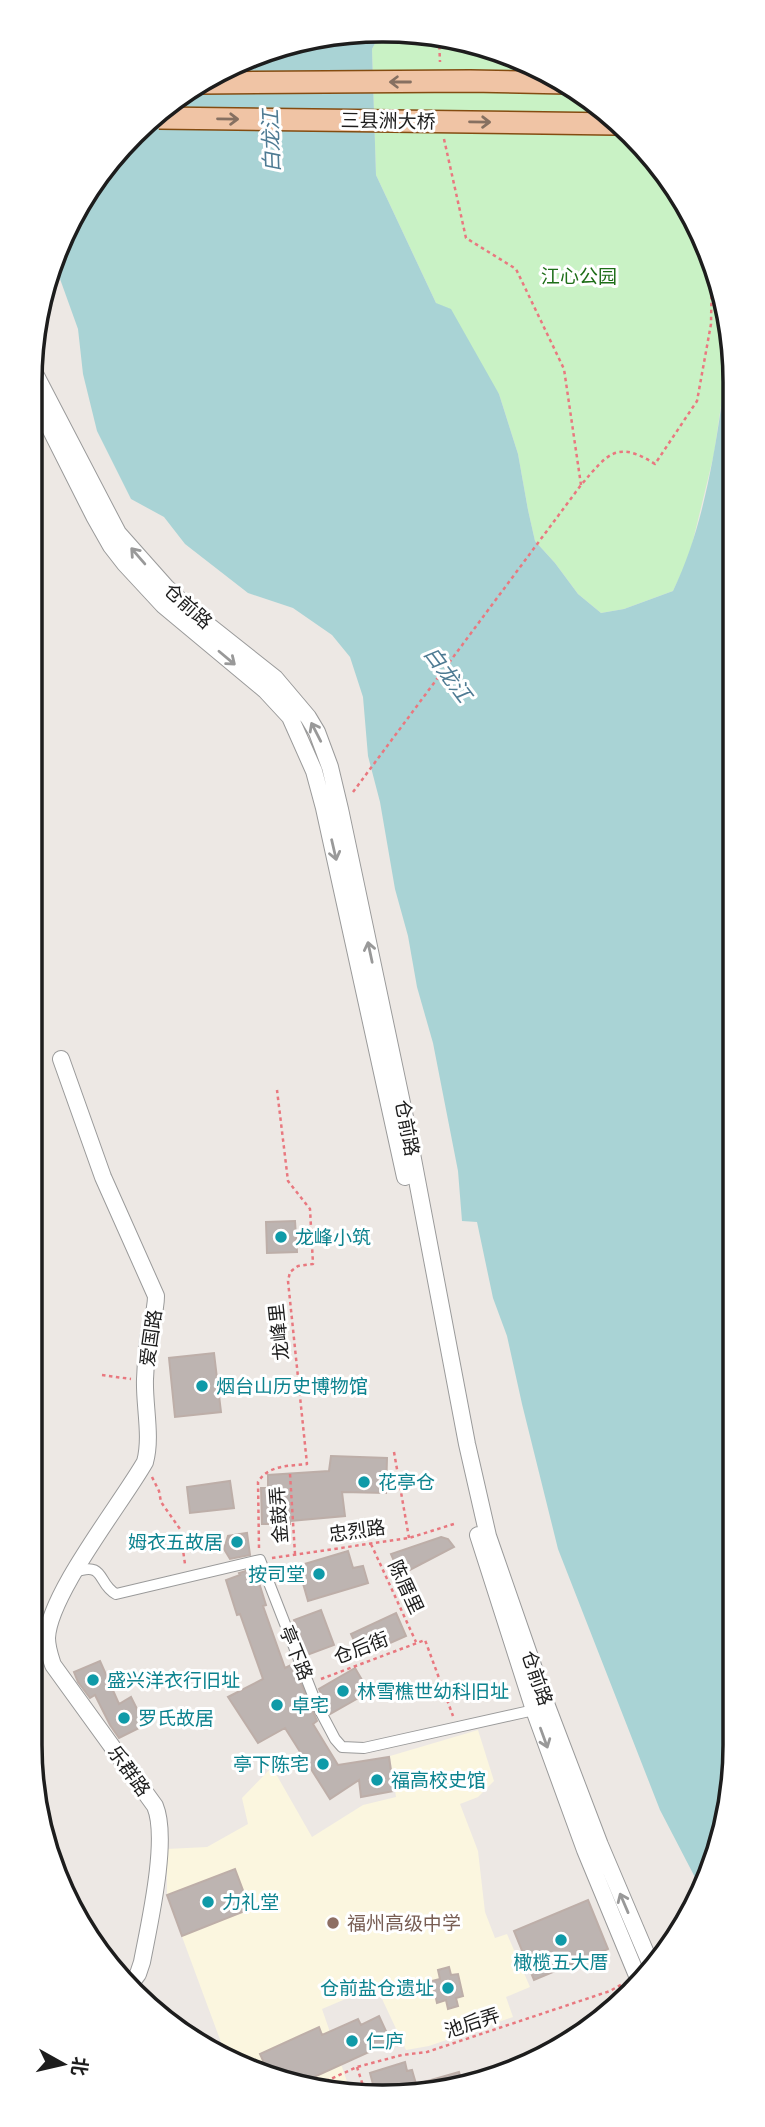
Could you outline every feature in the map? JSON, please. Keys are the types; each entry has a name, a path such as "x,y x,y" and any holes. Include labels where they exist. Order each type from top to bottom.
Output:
{"main road":[{"name":"三县洲大桥","path":"221,83 543,83"},
{"name":"三县洲大桥","path":"168,118 604,124"}],"street":[{"name":"仓前路","path":"42,387 108,516 125,542 198,617 275,678 317,732 330,766 341,809 406,1122 467,1444 488,1536 552,1719 600,1845 648,1958"},
{"name":"仓前路","path":"42,413 90,509 118,555 163,605 265,690 290,717 310,761 324,808 395,1125 465,1484 484,1560 534,1710 585,1850 635,1973"},
{"name":"爱国路","path":"61,1059 103,1177 156,1296 156,1307 148,1336 144,1405 148,1447 143,1466 75,1572"},
{"name":"亭下路","path":"260,1560 326,1724 342,1747 364,1748 534,1710"},
{"path":"75,1572 94,1569 109,1590 116,1594 260,1560"},
{"name":"乐群路","path":"75,1572 54,1610 49,1625 48,1651 61,1678 155,1806 160,1822 159,1851 142,1962 135,1978"}],"path":[{"path":"440,47 441,66"},
{"path":"444,128 444,140 466,238 516,270 564,369 580,485"},
{"path":"341,809 580,485 600,463 619,451 637,453 655,464 697,401 710,324 711,294"},
{"name":"龙峰里","path":"260,1560 258,1482 270,1469 307,1464 288,1281 293,1268 313,1264 310,1209 288,1181 277,1090"},
{"path":"103,1375 145,1381"},
{"path":"394,1452 409,1538"},
{"path":"143,1466 155,1481 160,1502 180,1530 187,1578"},
{"name":"金鼓弄","path":"290,1474 295,1554"},
{"name":"忠烈路","path":"260,1560 409,1538 457,1523"},
{"name":"陈厝里","path":"371,1545 416,1642"},
{"name":"仓后街","path":"309,1685 335,1672 425,1640 456,1726"},
{"name":"池后弄","path":"328,2080 357,2067 402,2055 427,2052 466,2040 610,1991 625,1983"},
{"path":"357,2067 362,2084"}],"shaded area":[{"name":"福州高级中学","path":"478,1730 494,1781 478,1797 460,1804 478,1851 485,1912 495,1938 507,1934 530,1987 506,1997 513,2017 429,2046 406,2050 376,1986 322,2009 348,2083 273,2067 222,2044 167,1896 167,1849 207,1847 248,1824 242,1798 272,1767 312,1837 363,1805 396,1797 390,1756"}],"green space":[{"name":"江心公园","path":"376,42 427,45 492,60 533,77 572,99 607,126 653,175 677,212 697,252 711,294 720,338 723,392 714,454 689,557 673,591 624,609 601,613 578,594 535,541 518,454 499,394 436,303 376,175 372,49"}],"water":[{"name":"白龙江","path":"376,42 372,49 376,175 436,303 451,309 499,394 518,454 535,541 578,594 601,613 624,609 673,591 691,548 704,502 723,394 723,1744 716,1811 695,1878 660,1810 558,1549 507,1336 493,1298 477,1222 462,1221 458,1171 433,1043 417,987 408,936 395,889 380,802 368,756 363,697 350,657 332,635 293,608 248,593 185,544 164,517 131,499 97,431 83,374 78,329 59,276 68,252 99,193 126,158 158,126 193,99 252,68 316,49"}],"building":[{"name":"龙峰小筑","path":"295,1221 297,1252 267,1253 266,1222"},
{"path":"214,1353 221,1412 175,1417 169,1358"},
{"path":"331,1456 387,1458 386,1493 342,1492 345,1516 290,1521 290,1524 262,1524 261,1488 268,1488 268,1475 329,1471"},
{"path":"230,1481 234,1508 190,1513 187,1487"},
{"name":"姆衣五故居","path":"247,1533 250,1555 230,1559 224,1549 228,1536"},
{"path":"441,1537 448,1539 454,1547 400,1575 391,1554"},
{"name":"按司堂","path":"348,1551 353,1568 363,1566 368,1583 308,1601 298,1566"},
{"path":"255,1570 266,1605 263,1606 285,1668 293,1664 317,1721 313,1724 338,1765 389,1757 394,1791 361,1797 359,1780 330,1799 285,1728 258,1743 228,1697 263,1679 226,1580"},
{"path":"321,1610 334,1645 307,1655 294,1620"},
{"path":"396,1613 406,1636 361,1656 351,1634"},
{"path":"100,1661 119,1704 131,1697 145,1725 119,1738 95,1695 90,1698 74,1672"},
{"name":"林雪樵世幼科旧址","path":"355,1668 369,1692 330,1714 319,1689"},
{"name":"力礼堂","path":"235,1869 250,1909 182,1936 167,1895"},
{"name":"橄榄五大厝","path":"588,1900 608,1949 534,1980 514,1931"},
{"name":"仓前盐仓遗址","path":"449,1967 451,1975 458,1974 463,1996 456,1998 458,2006 448,2009 446,2000 437,2003 432,1981 440,1979 438,1970"},
{"path":"379,2016 391,2042 316,2076 317,2078 264,2064 260,2054 319,2027 322,2035 358,2019 361,2025"},
{"path":"405,2062 407,2071 412,2070 416,2083 373,2085 370,2073"},
{"path":"459,2072 460,2076 449,2078 423,2082"}],"place":[{"name":"龙峰小筑","path":"281,1237"},
{"name":"烟台山历史博物馆","path":"202,1386"},
{"name":"花亭仓","path":"364,1482"},
{"name":"姆衣五故居","path":"237,1542"},
{"name":"按司堂","path":"319,1574"},
{"name":"盛兴洋衣行旧址","path":"93,1680"},
{"name":"林雪樵世幼科旧址","path":"343,1691"},
{"name":"卓宅","path":"277,1705"},
{"name":"罗氏故居","path":"124,1718"},
{"name":"亭下陈宅","path":"323,1764"},
{"name":"福高校史馆","path":"377,1780"},
{"name":"力礼堂","path":"208,1902"},
{"name":"福州高级中学","path":"333,1923"},
{"name":"橄榄五大厝","path":"561,1940"},
{"name":"仓前盐仓遗址","path":"448,1988"},
{"name":"仁庐","path":"352,2041"}]}
